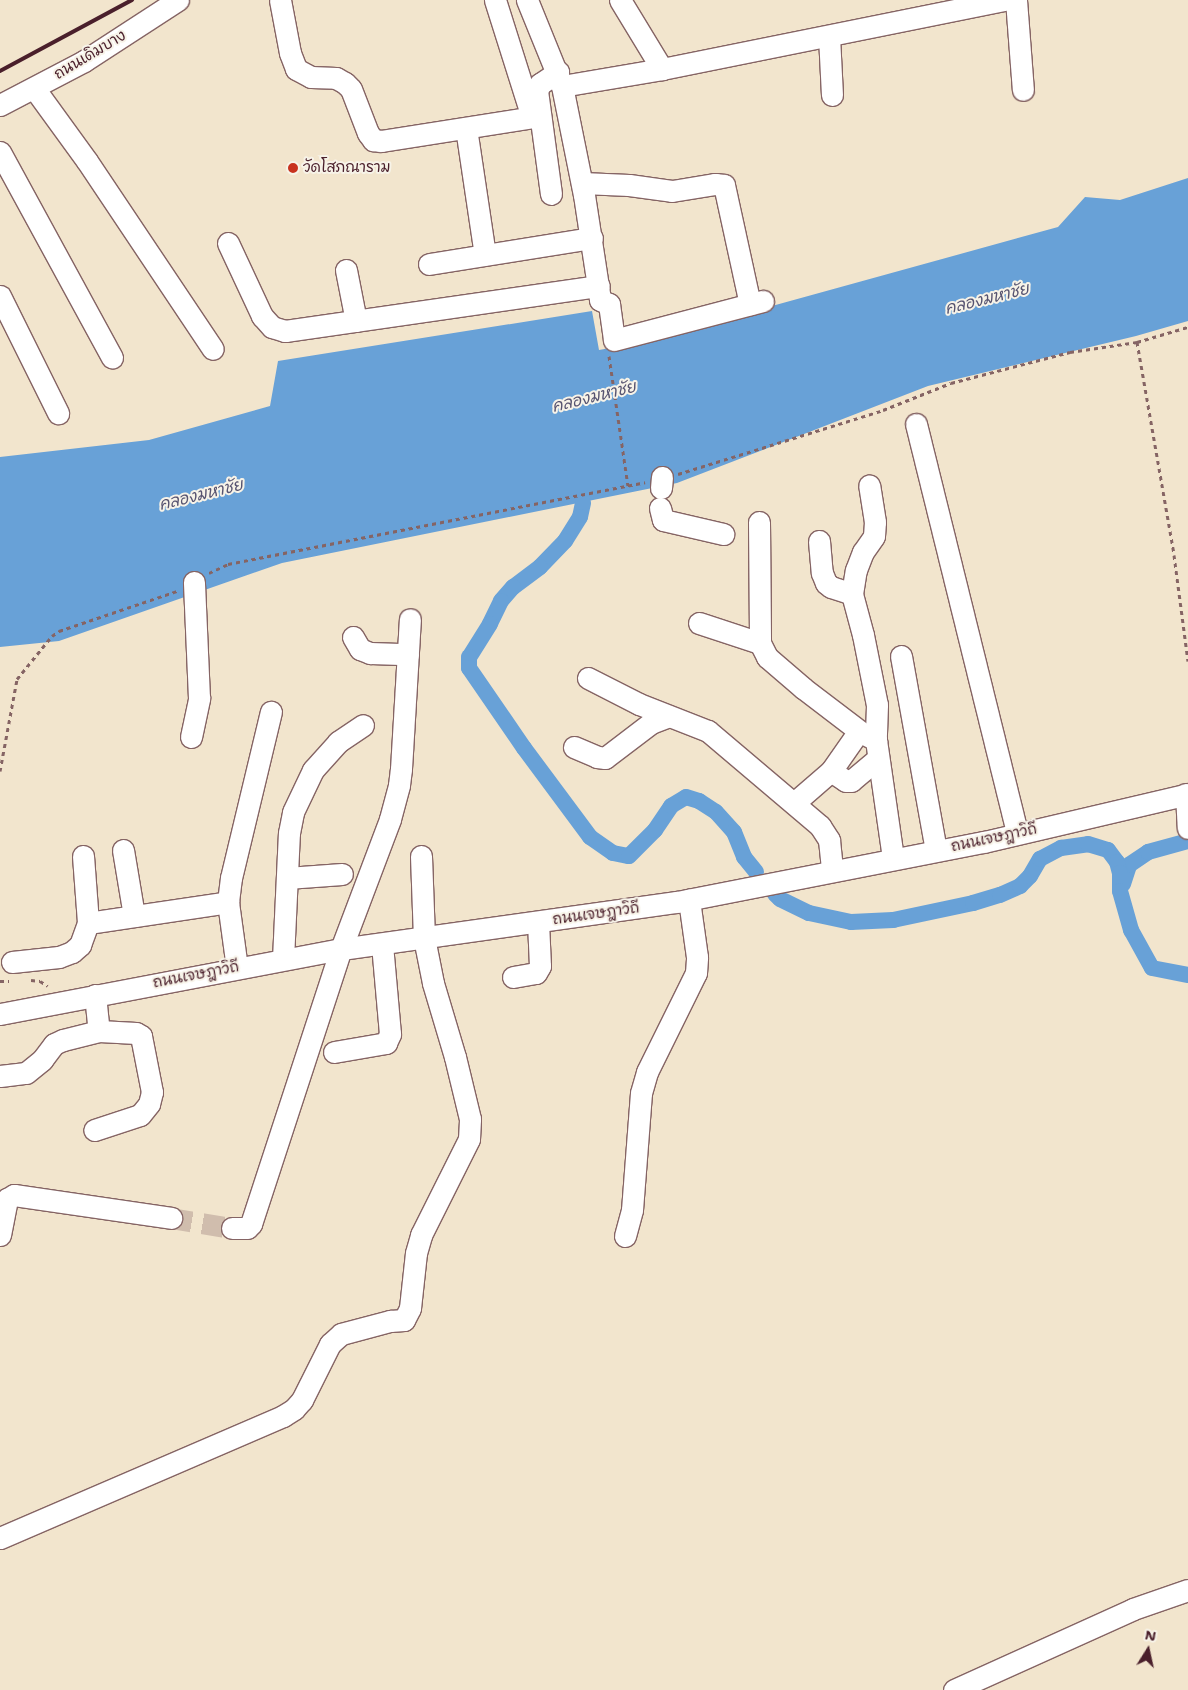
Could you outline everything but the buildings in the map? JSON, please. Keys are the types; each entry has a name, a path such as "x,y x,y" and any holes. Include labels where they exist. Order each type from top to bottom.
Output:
{"street":[{"name":"ถนนเดิมบาง","path":"0,105 84,61 178,0"},
{"path":"280,0 290,53 296,69 311,77 336,78 346,83 351,89 368,133 373,140 381,141 536,117"},
{"path":"495,0 536,117 550,194"},
{"path":"527,0 560,79 592,238 600,300 610,304 613,338 616,340 756,302 724,185 721,183 672,191 629,185 582,184"},
{"path":"620,0 662,69"},
{"path":"1016,0 1023,90"},
{"path":"536,117 537,91 540,84 560,79 662,69 993,1"},
{"path":"829,36 832,95"},
{"path":"34,88 87,161 213,349"},
{"path":"466,128 485,255"},
{"path":"0,152 112,357"},
{"path":"429,264 592,238"},
{"path":"228,243 262,316 272,327 285,331 599,286"},
{"path":"346,270 356,321"},
{"path":"0,296 58,413"},
{"path":"916,424 1017,833"},
{"path":"869,485 875,522 874,536 863,552 856,570 852,594 863,635 877,704 877,749 893,858"},
{"path":"661,491 663,520 723,534"},
{"path":"759,522 760,643 767,657 803,688 862,733 877,749"},
{"path":"819,541 822,573 826,583 831,587 852,594"},
{"path":"191,737 198,712 199,690 194,582"},
{"path":"232,1228 247,1228 251,1224 342,949 381,846 399,786 410,619"},
{"path":"699,623 760,643"},
{"path":"354,637 360,649 370,653 408,654"},
{"path":"901,656 936,850"},
{"path":"588,678 639,704 708,731 820,826 829,840 832,871"},
{"path":"237,968 228,902 234,858 271,712"},
{"path":"574,747 597,757 605,758 651,723 669,716"},
{"path":"283,959 289,834 293,812 299,795 313,770 338,742 363,725"},
{"path":"794,804 831,771 854,738"},
{"path":"831,771 846,781 851,781 877,749"},
{"path":"1187,794 1188,828"},
{"name":"ถนนเจษฎาวิถี","path":"0,1014 342,949 689,900 1017,833 1187,794"},
{"path":"123,850 134,916"},
{"path":"15,971 72,952 80,945 88,923 83,856"},
{"path":"0,1538 283,1416 294,1409 302,1400 330,1344 342,1334 404,1320 410,1308 416,1253 422,1235 469,1139 470,1119 455,1057 433,983 424,938 422,856"},
{"path":"287,878 342,874"},
{"path":"625,1236 632,1210 641,1092 647,1072 696,973 697,957 689,900"},
{"path":"88,923 228,902"},
{"path":"512,977 536,973 540,966 538,922"},
{"path":"334,1052 386,1043 390,1034 382,944"},
{"path":"94,995 99,1031"},
{"path":"0,1076 26,1073 42,1060 54,1044 99,1031 129,1032 141,1036 152,1092 149,1104 140,1115 94,1130"},
{"path":"0,1235 3,1198 14,1195 172,1218"},
{"path":"954,1690 1133,1609 1188,1590"}],"path":[{"path":"661,491 700,469 884,410 951,383 1070,352 1137,342 1188,327"},
{"path":"1137,342 1164,491 1188,661"},
{"path":"0,771 17,679 52,636 59,631 174,592 228,564 448,519 628,486 609,353"},
{"path":"0,982 15,971"},
{"path":"26,980 35,980 45,984 54,1004"}],"water":[{"name":"คลองมหาชัย","path":"1188,178 1188,321 1136,336 928,386 677,483 282,563 59,641 0,647 0,457 149,440 270,406 278,361 592,311 599,350 638,343 1058,227 1085,197 1120,200"}],"waterway":[{"path":"583,503 580,517 565,541 540,567 513,587 501,601 490,624 469,657 469,668 524,748 590,837 613,853 629,856 655,830 671,806 686,797 699,801 716,812 734,832 744,857 756,872"},
{"path":"1123,884 1129,865 1148,852 1188,841"},
{"path":"775,894 780,899 809,913 851,922 893,920 973,903 1000,895 1020,886 1030,876 1040,859 1061,848 1088,844 1108,850 1117,862 1120,873 1120,891 1131,930 1152,968 1188,975"}],"tunnel":[{"path":"171,1218 232,1228"}],"railway":[{"path":"0,71 132,0"}],"place":[{"name":"วัดโสภณาราม","path":"293,168"}]}
